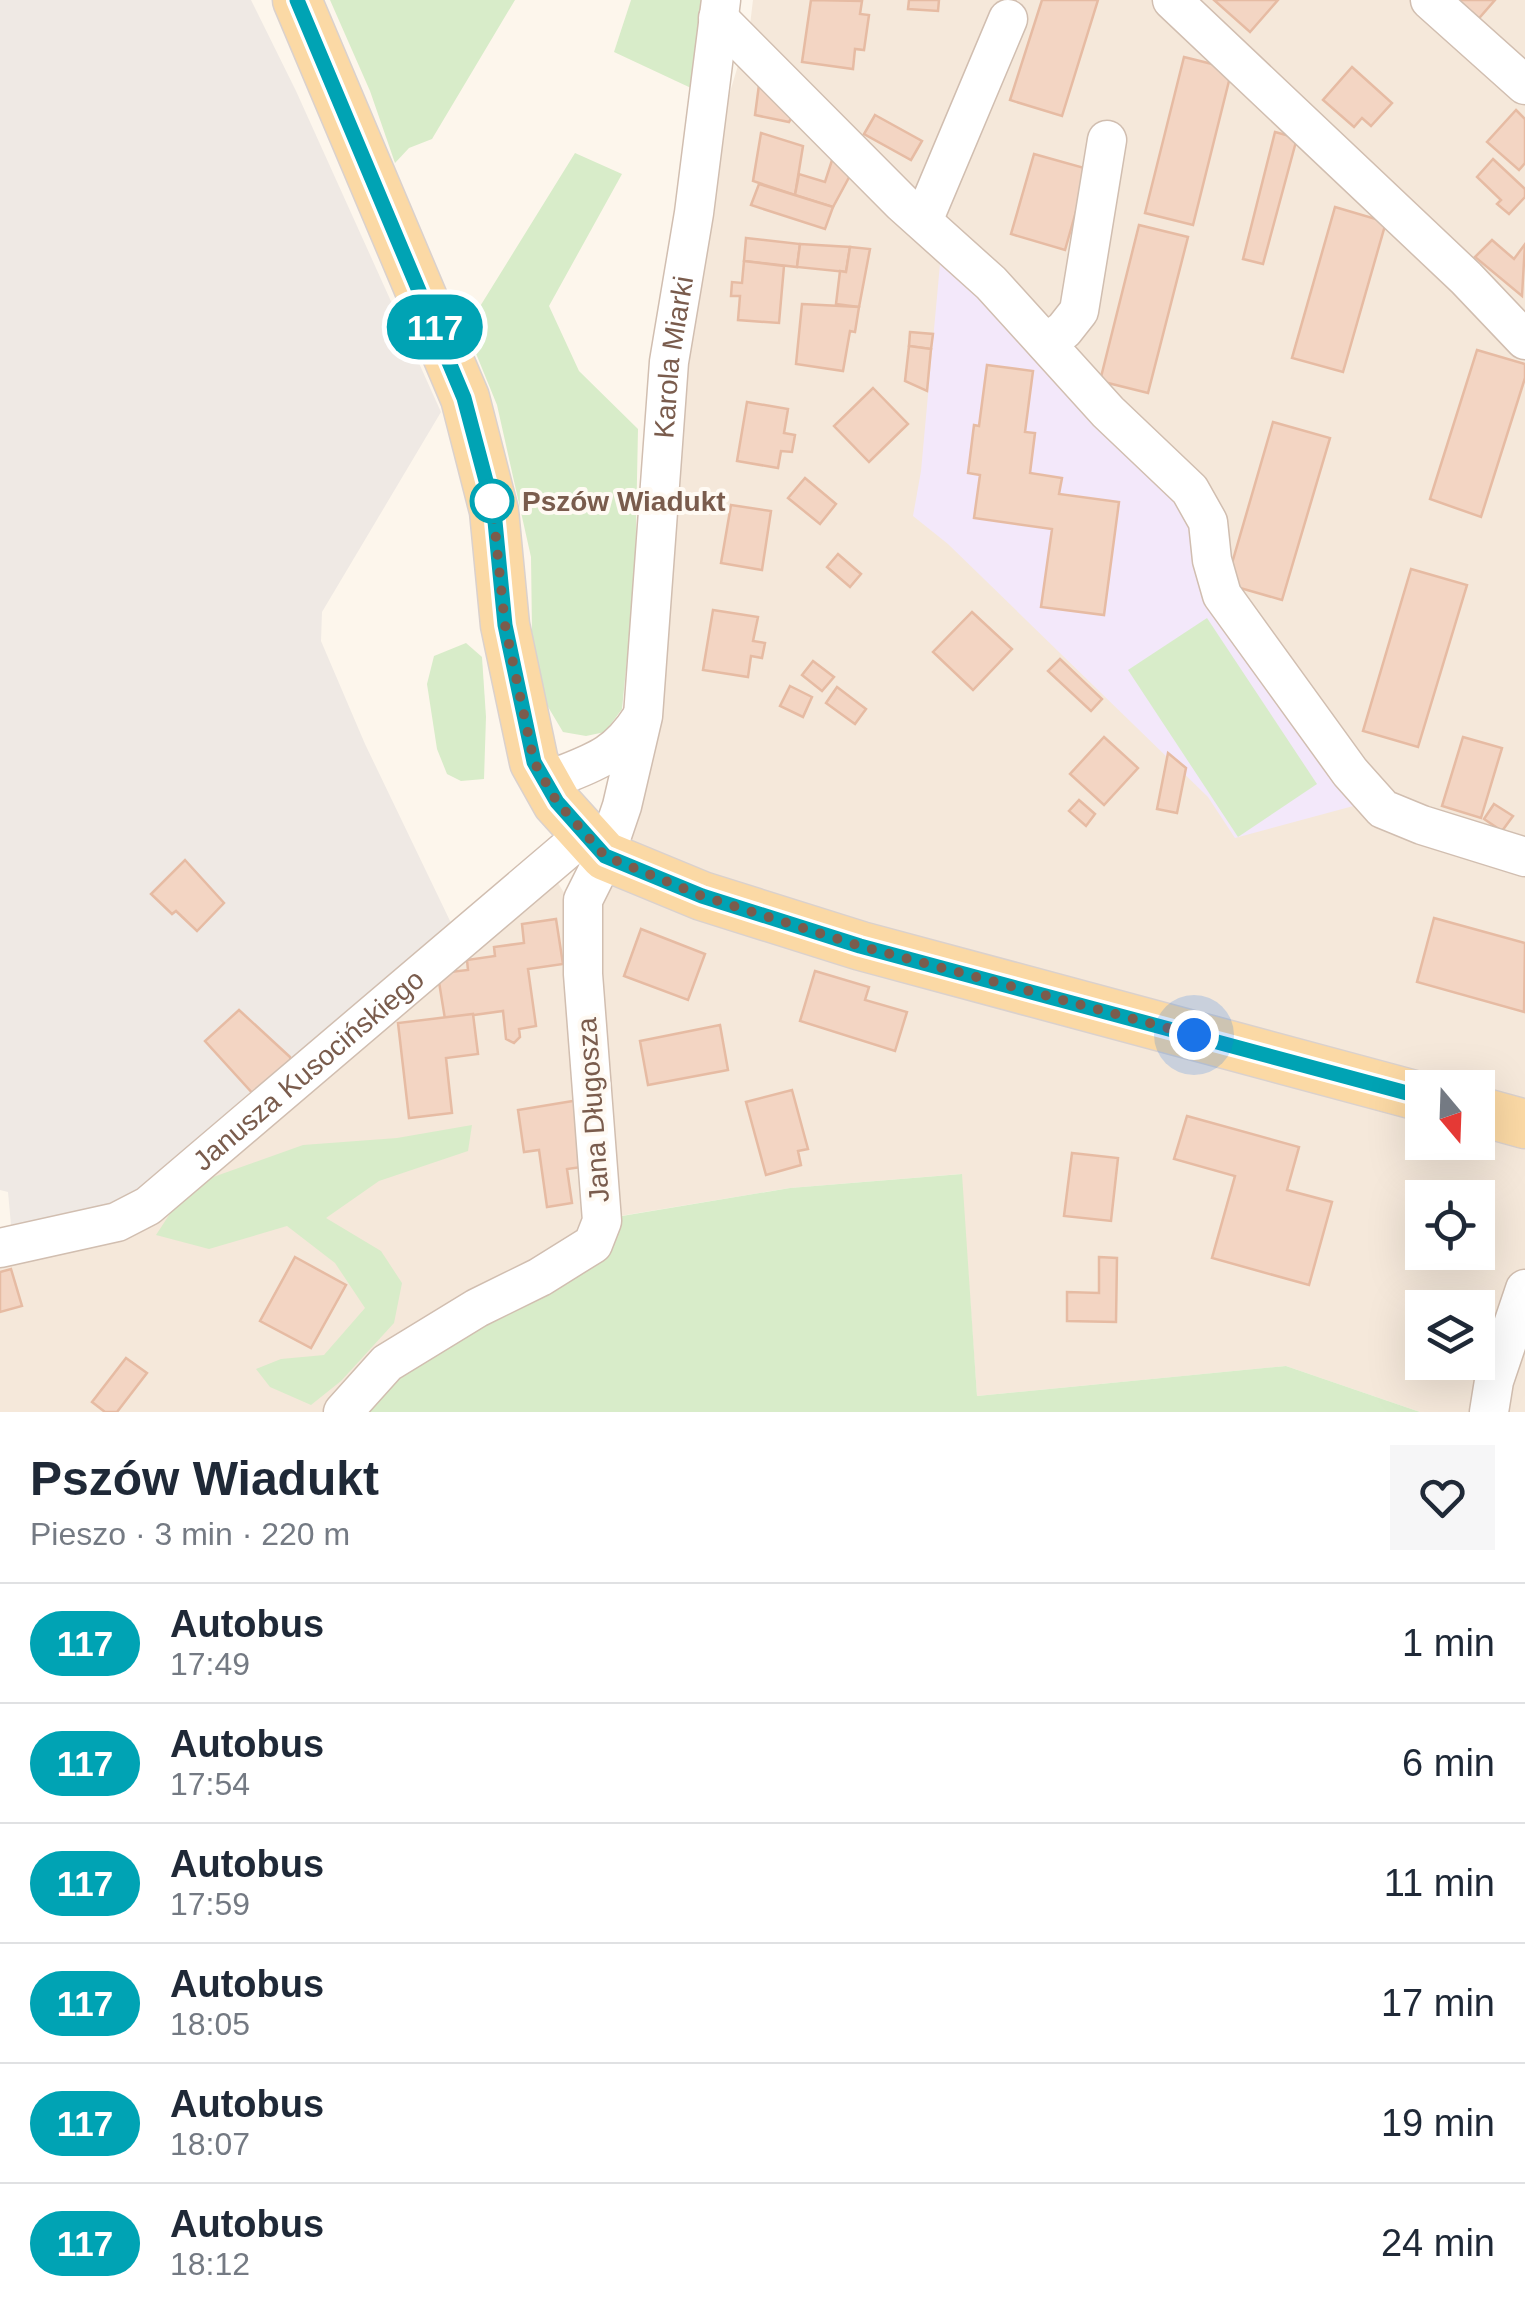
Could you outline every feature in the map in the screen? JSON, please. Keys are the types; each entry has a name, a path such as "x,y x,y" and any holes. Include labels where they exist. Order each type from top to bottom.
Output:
{"main road":[{"path":"297,0 464,398 494,511 505,625 534,762 557,802 595,845 702,896 860,946 1405,1092"},
{"path":"1495,1116 1525,1124"}],"street":[{"path":"1172,0 1466,278 1525,340"},
{"path":"1430,0 1525,86"},
{"path":"720,9 923,222 991,283 1108,412 1190,490 1208,522 1212,560 1222,596 1350,772 1383,809 1525,857"},
{"name":"Karola Miarki","path":"595,845 630,778 643,716 669,362 694,213 720,9"},
{"path":"923,222 1008,19"},
{"path":"1046,344 1079,311 1106,140"},
{"path":"545,782 604,758 628,739 643,716"},
{"name":"Janusza Kusocińskiego","path":"0,1248 117,1222 148,1206 595,845"},
{"name":"Jana Długosza","path":"343,1412 388,1363 476,1308 540,1277 593,1244 602,1221 583,974 583,900 595,845"},
{"path":"1489,1412 1494,1381 1525,1289"}],"shaded area":[{"path":"0,0 251,0 296,91 441,412 322,612 321,641 365,744 452,925 253,1104 121,1203 52,1220 11,1225 8,1192 0,1190"},
{"path":"753,0 1525,0 1525,1412 1420,1412 1286,1366 977,1396 961,1174 790,1188 602,1219 592,973 695,210 750,25"},
{"path":"955,261 1160,475 1357,805 1235,838 1208,797 948,544 913,516 921,471 940,264"},
{"path":"556,880 573,907 590,1199 579,1236 381,1353 323,1412 0,1412 0,1258"}],"green space":[{"path":"330,0 515,0 432,139 409,148 395,163 370,91"},
{"path":"631,0 705,0 691,88 614,52"},
{"path":"575,153 622,174 549,306 579,371 638,429 635,579 622,709 605,732 586,736 563,732 538,690 531,557 497,405 466,329"},
{"path":"1207,618 1317,784 1238,837 1128,670"},
{"path":"466,643 482,657 486,717 484,779 461,781 447,774 437,749 427,684 434,656"},
{"path":"472,1125 468,1151 379,1181 326,1218 381,1251 402,1283 394,1323 341,1381 311,1405 270,1387 256,1369 281,1359 324,1355 365,1308 335,1263 287,1226 209,1249 156,1235 188,1186 303,1145 397,1138"},
{"path":"962,1174 977,1396 1286,1366 1420,1412 366,1412 413,1360 616,1217 790,1188"}],"building":[{"path":"811,0 862,1 860,14 869,15 864,50 855,49 853,69 802,62"},
{"path":"909,0 939,0 938,11 908,9"},
{"path":"1042,0 1098,0 1062,116 1010,100"},
{"path":"1214,0 1278,0 1250,32"},
{"path":"1447,0 1495,0 1474,24"},
{"path":"1184,57 1232,69 1193,225 1145,213"},
{"path":"1352,67 1392,103 1371,126 1362,118 1354,127 1323,100"},
{"path":"760,77 794,113 789,122 755,115"},
{"path":"1516,110 1525,119 1525,163 1519,170 1487,142"},
{"path":"875,115 922,141 911,160 864,134"},
{"path":"1275,132 1297,138 1263,264 1243,259"},
{"path":"761,133 803,146 795,195 753,181"},
{"path":"835,151 853,170 833,207 795,195 799,174 825,182"},
{"path":"1034,154 1088,169 1065,250 1011,234"},
{"path":"1493,159 1525,189 1525,197 1509,214 1497,204 1501,200 1477,177"},
{"path":"759,184 833,207 825,229 751,205"},
{"path":"1335,207 1386,222 1343,372 1292,358"},
{"path":"1139,225 1188,237 1148,393 1100,381"},
{"path":"746,238 800,244 797,267 744,261"},
{"path":"1492,240 1514,259 1525,244 1522,296 1475,257"},
{"path":"800,244 850,247 846,272 797,267"},
{"path":"850,247 870,249 859,307 836,304 840,271 846,272"},
{"path":"744,261 784,266 779,323 738,320 740,296 731,296 732,282 742,283"},
{"path":"802,304 859,307 843,371 796,364"},
{"path":"910,332 933,334 931,349 909,346"},
{"path":"909,346 931,349 927,391 905,381"},
{"path":"1477,350 1525,364 1525,378 1481,517 1430,499"},
{"path":"987,365 1033,371 1025,432 1035,433 1030,473 1062,478 1059,494 1119,502 1104,615 1041,607 1052,529 974,518 980,475 968,473"},
{"path":"873,388 908,424 869,462 834,426"},
{"path":"747,402 788,409 784,433 795,435 792,452 781,451 778,468 737,461"},
{"path":"1273,422 1330,438 1282,600 1226,584"},
{"path":"805,478 836,504 820,524 788,498"},
{"path":"731,505 771,511 762,570 721,563"},
{"path":"838,554 861,574 850,587 827,567"},
{"path":"1411,569 1467,585 1418,747 1363,731"},
{"path":"713,610 758,617 753,641 765,643 762,658 751,656 748,677 703,670"},
{"path":"972,612 1012,649 973,690 933,652"},
{"path":"1060,659 1102,699 1091,711 1048,671"},
{"path":"813,661 834,677 822,691 802,675"},
{"path":"790,686 812,697 803,717 780,706"},
{"path":"837,687 866,709 855,724 826,703"},
{"path":"1104,737 1138,768 1104,805 1070,774"},
{"path":"1463,737 1502,748 1481,818 1442,806"},
{"path":"1168,753 1186,768 1177,813 1157,809"},
{"path":"1079,800 1095,814 1086,826 1069,811"},
{"path":"1494,804 1513,816 1502,831 1484,819"},
{"path":"185,860 224,903 197,931 151,894"},
{"path":"1434,918 1525,943 1524,1012 1417,982"},
{"path":"556,919 563,964 528,969 536,1026 519,1029 520,1037 514,1043 506,1039 503,1011 445,1019 439,982 450,972 468,970 467,960 495,956 494,947 524,943 522,924"},
{"path":"641,929 705,954 688,1000 624,976"},
{"path":"815,971 869,987 865,1000 907,1012 895,1051 800,1021"},
{"path":"239,1010 290,1057 292,1068 256,1097 205,1041"},
{"path":"473,1014 478,1054 446,1058 452,1113 409,1118 398,1023"},
{"path":"720,1025 728,1070 648,1085 640,1041"},
{"path":"792,1090 808,1149 798,1151 801,1165 766,1175 746,1102"},
{"path":"579,1100 589,1166 567,1169 572,1203 547,1207 539,1150 524,1152 518,1110"},
{"path":"1187,1116 1299,1147 1287,1190 1332,1202 1309,1285 1212,1258 1235,1176 1174,1159"},
{"path":"1072,1153 1118,1158 1111,1221 1064,1216"},
{"path":"295,1257 346,1285 311,1348 260,1321"},
{"path":"1099,1257 1117,1258 1116,1322 1067,1321 1067,1292 1099,1293"},
{"path":"11,1269 22,1306 0,1312 0,1272"},
{"path":"126,1358 147,1373 117,1412 105,1412 92,1402"}],"bus line":[{"name":"117","path":"297,0 464,398 494,511 505,625 534,762 557,802 605,856 702,896 860,946 1405,1092"}],"place":[{"name":"Pszów Wiadukt","path":"492,501"}],"route":[{"path":"492,501 505,625 534,762 557,802 605,856 702,896 860,946 1194,1035"}]}
